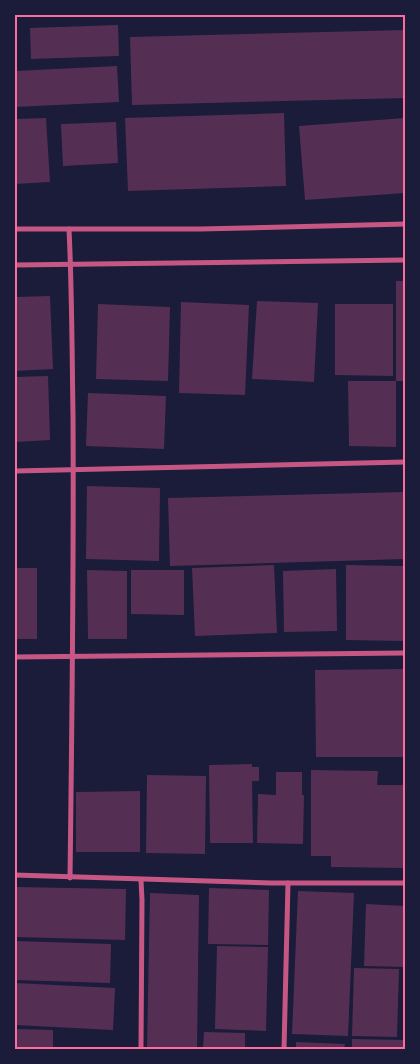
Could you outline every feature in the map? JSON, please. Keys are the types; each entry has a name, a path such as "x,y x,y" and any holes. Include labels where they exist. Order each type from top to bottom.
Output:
{"street":[{"path":"15,230 200,229 405,224"},
{"path":"69,229 73,470 70,878"},
{"path":"15,265 405,260"},
{"path":"15,471 405,462"},
{"path":"15,657 405,653"},
{"path":"15,875 141,880 405,884"},
{"path":"141,880 141,1049"},
{"path":"284,1049 288,883"}],"building":[{"path":"118,25 119,56 31,59 30,28"},
{"path":"405,30 405,98 132,105 130,37"},
{"path":"117,66 119,102 15,107 15,71"},
{"path":"284,113 286,186 128,191 125,118"},
{"path":"46,118 50,182 15,184 15,119"},
{"path":"405,118 405,193 305,200 299,126"},
{"path":"116,122 118,163 63,166 61,124"},
{"path":"396,281 405,281 405,381 396,381"},
{"path":"50,296 53,369 15,371 15,297"},
{"path":"257,301 318,303 314,382 252,379"},
{"path":"181,302 249,305 245,395 179,393"},
{"path":"98,304 170,307 168,381 96,379"},
{"path":"335,304 393,304 393,376 335,375"},
{"path":"48,376 50,440 15,442 15,377"},
{"path":"348,381 396,381 396,447 349,446"},
{"path":"88,393 166,396 164,449 86,446"},
{"path":"87,486 160,488 159,561 86,559"},
{"path":"405,492 405,559 170,566 168,498"},
{"path":"274,565 277,633 195,636 192,568"},
{"path":"346,565 405,566 405,641 346,640"},
{"path":"15,568 37,568 37,639 15,639"},
{"path":"336,569 337,631 284,632 283,571"},
{"path":"87,570 127,571 127,639 88,639"},
{"path":"131,570 184,570 184,615 131,614"},
{"path":"405,669 405,757 316,757 315,670"},
{"path":"252,764 252,767 259,767 259,781 252,781 253,843 210,843 209,765"},
{"path":"311,770 378,771 377,785 405,785 405,868 331,867 331,856 311,856"},
{"path":"276,772 302,772 302,795 304,795 303,844 257,843 258,794 276,795"},
{"path":"147,775 206,776 205,854 146,853"},
{"path":"140,791 140,852 76,852 76,792"},
{"path":"15,887 126,889 125,940 15,937"},
{"path":"209,888 269,890 268,945 208,944"},
{"path":"298,891 354,893 348,1036 292,1034"},
{"path":"150,893 199,895 197,1049 147,1049"},
{"path":"366,904 405,906 405,967 364,966"},
{"path":"15,941 111,944 110,983 15,980"},
{"path":"217,946 268,947 266,1031 215,1029"},
{"path":"354,968 399,969 397,1037 352,1036"},
{"path":"15,983 115,988 113,1030 15,1025"},
{"path":"15,1029 53,1030 53,1049 15,1049"},
{"path":"204,1032 245,1033 245,1049 203,1049"},
{"path":"352,1039 405,1040 405,1049 352,1049"},
{"path":"296,1042 345,1044 344,1049 296,1049"}]}
